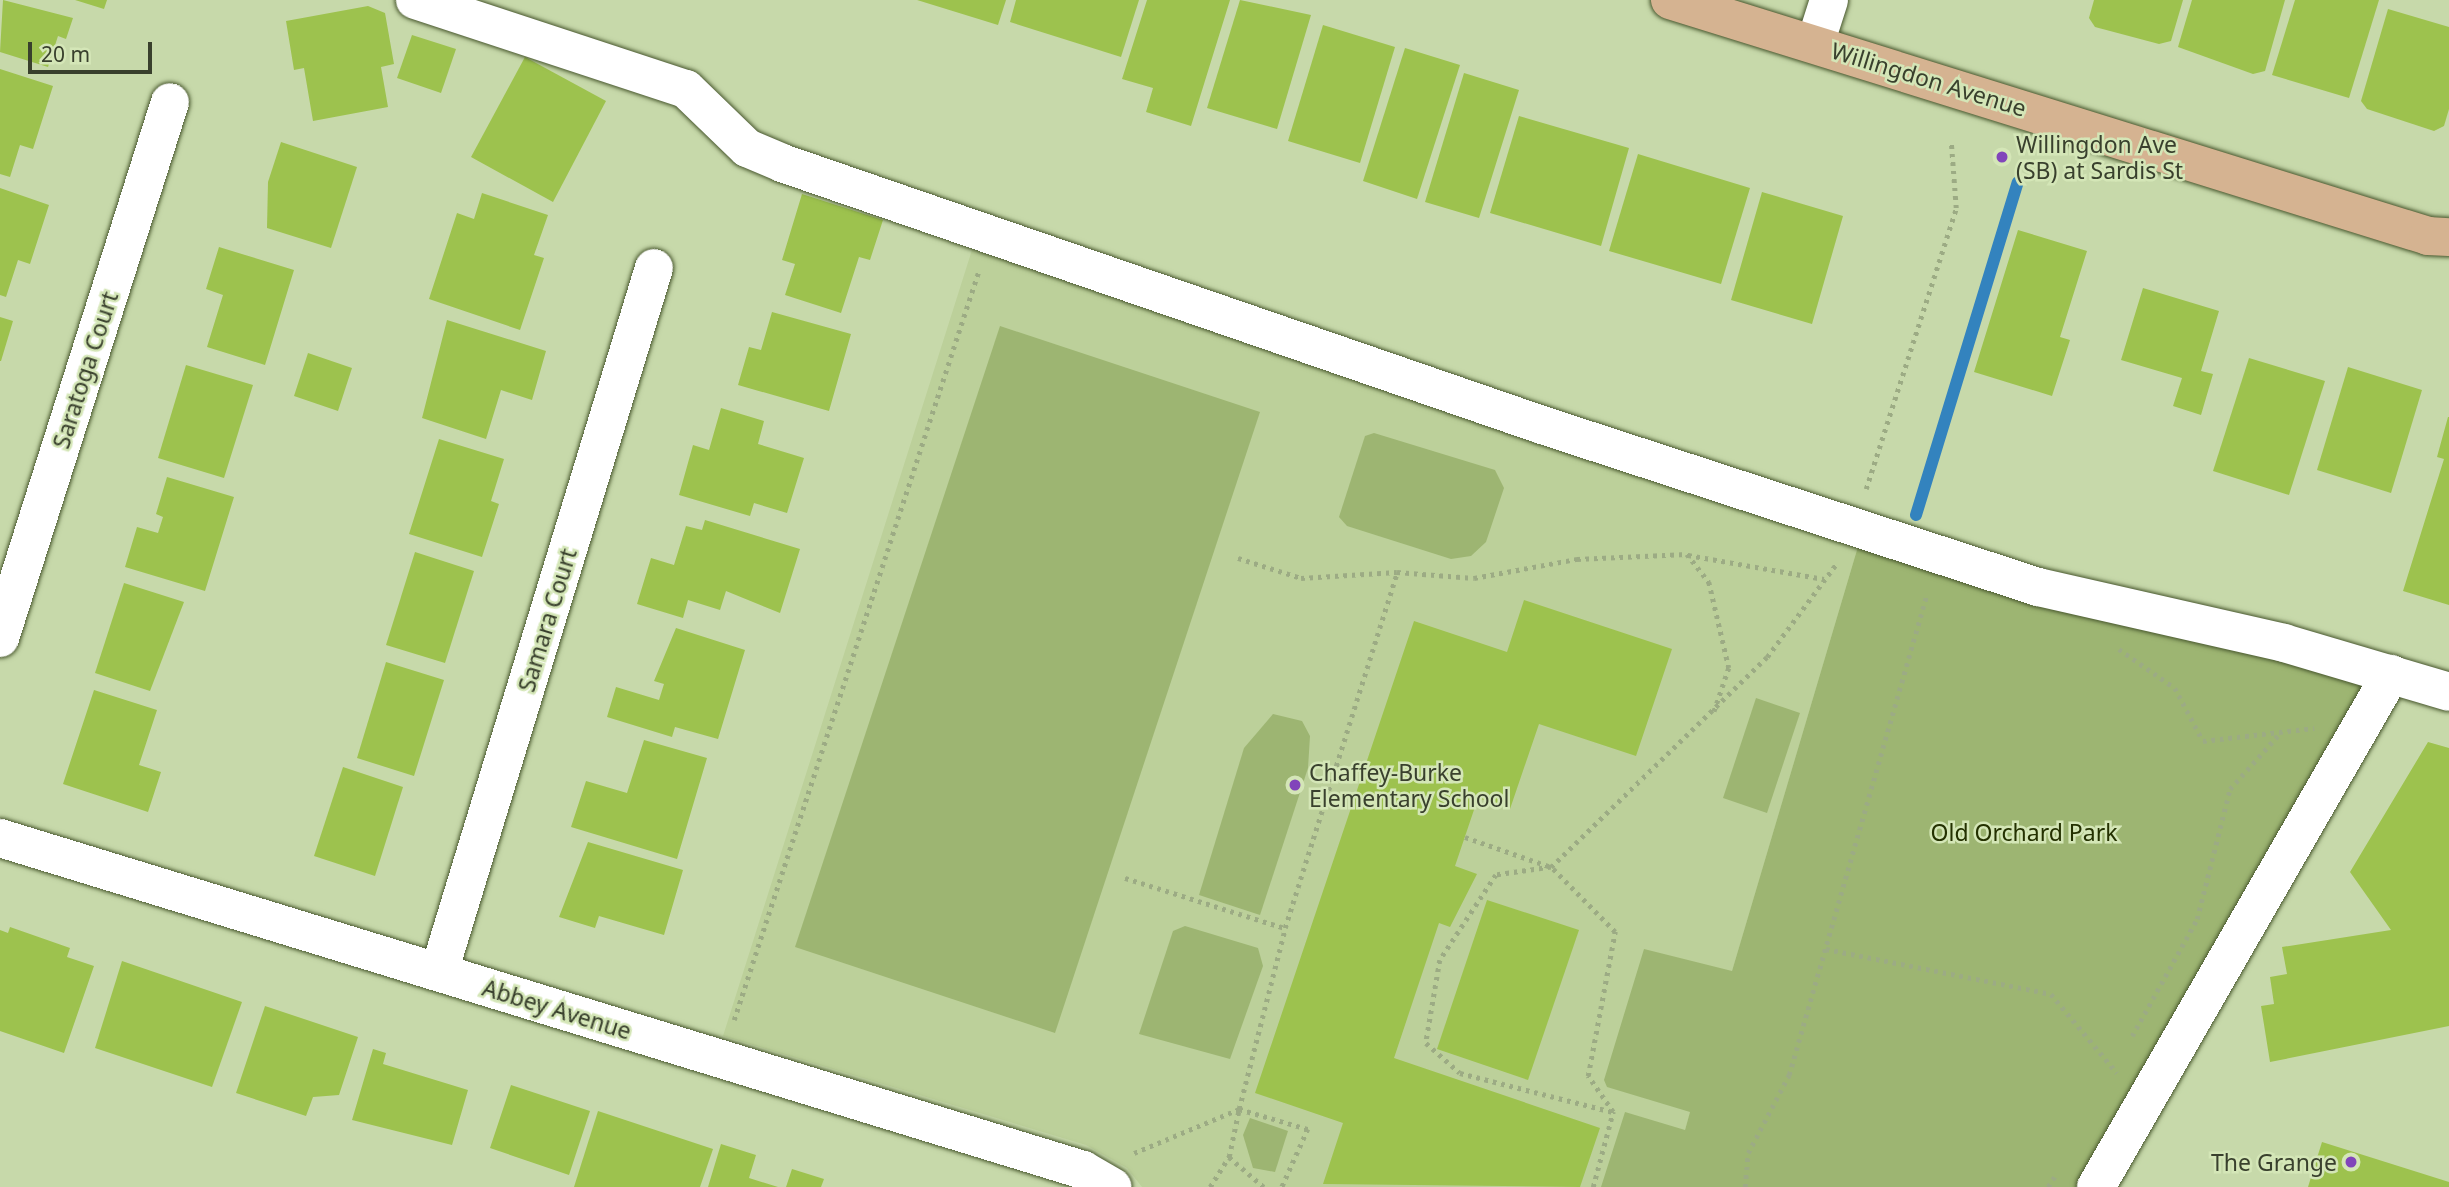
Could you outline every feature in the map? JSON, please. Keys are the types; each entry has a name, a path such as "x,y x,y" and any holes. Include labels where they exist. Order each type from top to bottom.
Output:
{"main road":[{"name":"Willingdon Avenue","path":"1670,0 2442,241"}],"street":[{"path":"415,0 686,89 747,148 990,236 1862,533 2038,587 2391,674 2449,692"},
{"path":"1815,44 1829,0"},
{"name":"Saratoga Court","path":"0,638 170,102"},
{"name":"Samara Court","path":"439,972 654,268"},
{"path":"2096,1187 2391,674"},
{"name":"Abbey Avenue","path":"0,838 1083,1170 1118,1172"}],"path":[{"path":"1613,1112 1460,1073 1426,1043 1440,960 1496,875 1551,867 1714,712 1767,657 1824,579 1862,533 1861,503 1956,208 1951,141"},
{"path":"731,1031 990,236"},
{"path":"1238,558 1301,578 1397,572 1474,578 1577,559 1687,554 1824,579"},
{"path":"1687,554 1709,582 1729,668 1714,712"},
{"path":"1210,1187 1229,1157 1285,928 1397,572"},
{"path":"1918,586 1928,595 1940,598"},
{"path":"1745,1187 1748,1153 1789,1075 1928,595"},
{"path":"2106,640 2175,688 2203,741 2363,722"},
{"path":"2127,1045 2197,919 2230,789 2281,732"},
{"path":"1465,837 1551,867 1615,932 1588,1076 1613,1112 1593,1187"},
{"path":"1125,878 1285,928"},
{"path":"1826,949 2050,994 2143,1107"},
{"path":"2108,1080 2120,1057"},
{"path":"1118,1172 1239,1109 1308,1129 1282,1187"},
{"path":"1229,1157 1264,1187"},
{"path":"2048,1187 2062,1163"}],"shaded area":[{"name":"Chaffey-Burke Elementary School","path":"978,231 1862,533 1668,1187 1142,1187 1127,1168 1086,1145 723,1036"}],"green space":[{"path":"1000,326 1260,412 1055,1033 795,947"},
{"path":"1374,433 1495,470 1504,488 1486,542 1471,556 1451,559 1347,526 1339,517 1365,436"},
{"name":"Old Orchard Park","path":"1862,533 2391,674 2096,1187 1601,1187 1625,1112 1685,1130 1690,1112 1607,1087 1604,1080 1644,949 1732,971"},
{"path":"1756,698 1800,713 1767,813 1723,798"},
{"path":"1273,714 1302,721 1310,736 1308,768 1260,915 1199,895 1244,748"},
{"path":"1185,926 1258,948 1263,966 1230,1059 1139,1034 1173,931"},
{"path":"1250,1118 1288,1131 1275,1172 1253,1168 1243,1135"}],"building":[{"path":"3,0 73,18 66,39 58,36 48,67 0,52"},
{"path":"75,0 107,0 104,9"},
{"path":"917,0 1006,0 998,25"},
{"path":"1016,0 1139,0 1121,57 1010,22"},
{"path":"1147,0 1230,0 1191,126 1146,112 1153,88 1122,79"},
{"path":"1240,0 1311,15 1277,129 1207,108"},
{"path":"2094,0 2183,0 2171,41 2159,44 2095,27 2089,18"},
{"path":"2192,0 2285,0 2265,71 2253,74 2178,47"},
{"path":"2295,0 2379,0 2349,98 2272,75"},
{"path":"368,6 385,13 394,64 381,67 388,107 313,121 304,68 294,70 286,21"},
{"path":"2388,9 2449,27 2449,109 2444,126 2434,131 2367,109 2361,101"},
{"path":"1323,25 1395,47 1360,163 1288,141"},
{"path":"412,35 456,49 441,93 397,78"},
{"path":"1405,48 1460,65 1417,199 1363,181"},
{"path":"525,57 606,101 553,202 471,157"},
{"path":"0,69 53,86 33,149 20,145 10,177 0,174"},
{"path":"1464,73 1519,90 1479,218 1425,202"},
{"path":"1519,116 1629,148 1601,246 1490,213"},
{"path":"281,142 357,167 331,248 267,228 268,182"},
{"path":"1638,154 1750,188 1721,284 1609,251"},
{"path":"0,188 49,205 30,264 18,260 6,297 0,295"},
{"path":"1762,192 1843,216 1812,324 1731,300"},
{"path":"482,193 548,215 534,255 544,258 520,330 429,299 457,213 474,219"},
{"path":"802,194 883,220 870,260 859,257 841,313 785,295 795,264 782,260"},
{"path":"2018,230 2087,251 2060,337 2070,340 2052,396 1974,372"},
{"path":"219,247 294,270 265,365 207,347 223,295 206,289"},
{"path":"2143,288 2219,311 2201,371 2213,374 2201,415 2173,406 2182,378 2121,360"},
{"path":"772,312 851,334 829,411 738,385 749,347 761,350"},
{"path":"0,317 13,321 1,361 0,361"},
{"path":"447,320 546,351 532,400 501,390 486,439 422,418"},
{"path":"308,353 352,368 338,411 294,396"},
{"path":"2249,358 2325,381 2289,495 2213,471"},
{"path":"186,365 253,385 224,478 158,458"},
{"path":"2348,367 2422,390 2391,493 2317,470"},
{"path":"721,408 764,421 758,444 804,458 787,513 754,503 750,516 679,495 693,445 709,450"},
{"path":"2448,417 2449,605 2403,591 2444,459 2437,457"},
{"path":"439,439 504,459 491,501 499,504 482,557 409,534"},
{"path":"167,477 234,497 205,591 125,567 137,527 158,533 163,517 156,514"},
{"path":"705,520 800,549 780,613 726,591 720,610 688,600 683,618 637,604 651,558 674,565 686,526 702,530"},
{"path":"415,552 474,571 445,663 386,645"},
{"path":"124,583 184,602 150,691 95,673"},
{"path":"1524,600 1672,649 1636,756 1539,724 1510,809 1478,798 1455,866 1477,874 1450,927 1439,923 1394,1058 1600,1128 1580,1187 1323,1184 1343,1123 1255,1093 1414,621 1507,652"},
{"path":"676,628 745,650 718,739 675,727 672,737 607,717 616,687 659,700 664,684 654,681"},
{"path":"386,662 444,680 414,776 357,758"},
{"path":"94,690 157,710 139,765 161,772 148,812 63,784"},
{"path":"644,740 707,758 677,859 571,827 586,781 627,793"},
{"path":"2428,742 2449,748 2449,1026 2270,1062 2261,1006 2274,1004 2270,977 2287,974 2282,947 2391,930 2350,872"},
{"path":"343,767 403,787 375,876 314,856"},
{"path":"588,842 683,870 664,935 599,916 595,928 559,917"},
{"path":"1487,900 1579,930 1528,1080 1437,1049"},
{"path":"10,927 70,948 67,957 94,966 64,1053 0,1031 0,930 8,933"},
{"path":"122,961 242,1002 212,1087 95,1048"},
{"path":"265,1006 358,1037 339,1095 313,1097 306,1116 236,1093"},
{"path":"373,1049 386,1053 383,1064 468,1090 452,1145 352,1120"},
{"path":"511,1085 590,1111 569,1175 490,1148"},
{"path":"598,1111 713,1149 700,1187 574,1187"},
{"name":"The Grange","path":"2322,1142 2449,1182 2449,1187 2308,1187"},
{"path":"721,1144 756,1155 749,1178 778,1187 708,1187"},
{"path":"792,1169 824,1179 821,1187 786,1187"}],"waterway":[{"path":"1916,515 2018,182"}],"place":[{"name":"Willingdon Ave (SB) at Sardis St","path":"2002,157"},
{"name":"Chaffey-Burke Elementary School","path":"1295,785"},
{"name":"The Grange","path":"2351,1162"}]}
